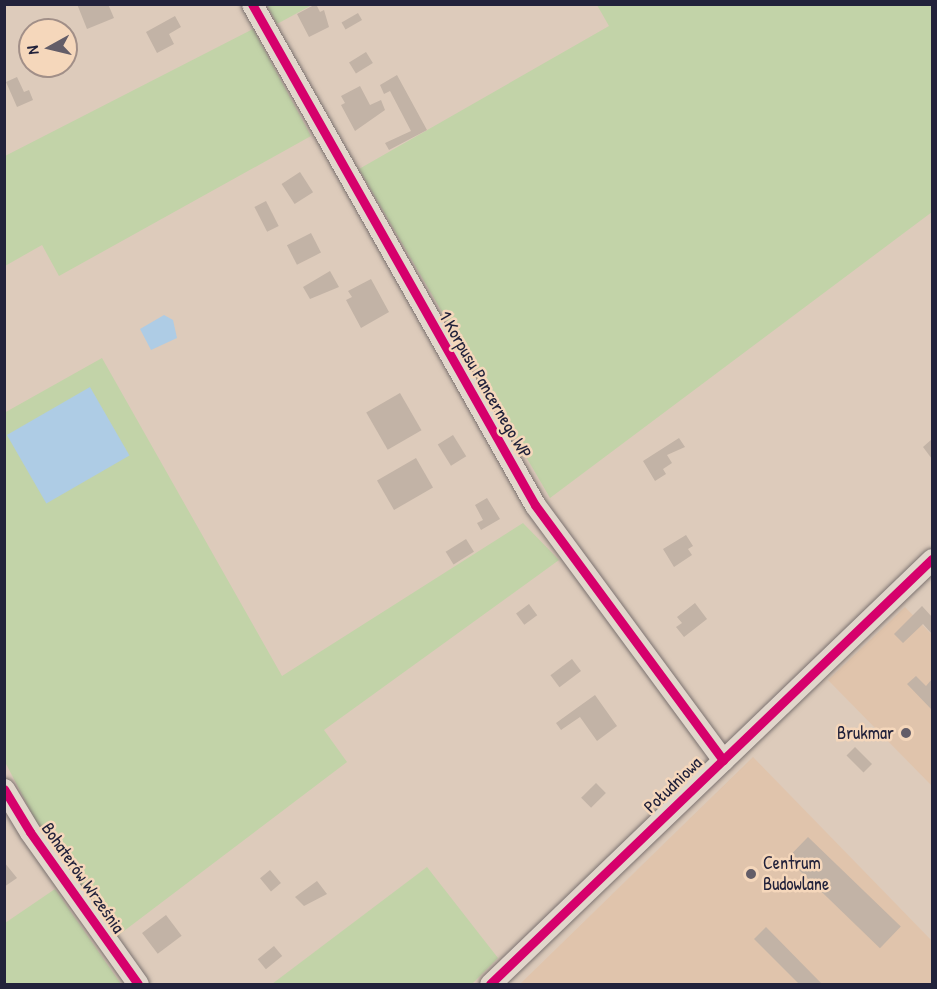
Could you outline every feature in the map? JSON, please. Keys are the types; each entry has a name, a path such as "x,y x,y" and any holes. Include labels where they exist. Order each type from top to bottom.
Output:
{"street":[{"name":"1 Korpusu Pancernego WP","path":"252,4 535,505 723,760"},
{"name":"Południowa","path":"490,984 933,560"},
{"name":"Bohaterów Września","path":"4,789 30,832 138,984"}],"shaded area":[{"name":"Brukmar","path":"905,607 932,635 932,786 828,680"},
{"name":"Centrum Budowlane","path":"753,757 932,941 932,984 520,984"}],"green space":[{"path":"267,5 312,5 277,24"},
{"path":"597,5 932,5 932,212 550,498 359,169 609,26"},
{"path":"253,29 311,136 59,276 42,245 5,266 5,156"},
{"path":"102,358 282,676 523,523 559,560 324,730 347,762 116,937 38,825 5,762 4,413"},
{"path":"427,867 498,958 472,984 272,984"},
{"path":"55,889 121,984 5,984 5,923"}],"water":[{"path":"164,315 173,320 177,338 151,350 140,329"},
{"path":"90,387 130,455 46,503 7,435"}],"building":[{"path":"77,4 108,4 114,18 87,29"},
{"path":"316,4 320,12 324,10 329,27 309,37 297,14"},
{"path":"358,13 362,20 346,29 342,22"},
{"path":"175,16 181,27 169,34 174,44 157,53 146,32"},
{"path":"366,52 373,63 356,74 349,63"},
{"path":"397,75 427,130 389,150 385,143 411,131 390,91 384,94 380,85"},
{"path":"17,77 24,92 29,90 33,100 17,107 6,82"},
{"path":"360,86 370,105 381,100 385,110 355,131 341,105 345,103 341,96"},
{"path":"300,172 313,192 295,204 282,184"},
{"path":"266,201 279,226 267,232 254,207"},
{"path":"311,233 321,253 297,265 287,245"},
{"path":"330,271 339,287 310,299 303,287"},
{"path":"371,279 389,312 361,328 346,300 352,297 348,291"},
{"path":"400,393 422,430 388,450 366,412"},
{"path":"453,435 466,456 451,466 438,445"},
{"path":"679,438 685,447 667,455 672,463 663,469 666,474 655,481 643,461"},
{"path":"932,439 932,459 923,447"},
{"path":"416,458 433,487 394,510 377,481"},
{"path":"487,498 500,519 481,530 477,523 483,520 475,505"},
{"path":"686,535 693,546 688,549 692,555 674,567 663,549"},
{"path":"466,539 474,552 454,564 446,552"},
{"path":"695,603 707,619 684,637 676,627 682,623 677,617"},
{"path":"529,604 537,615 524,625 516,613"},
{"path":"922,606 932,617 932,634 923,624 903,643 894,634"},
{"path":"572,659 581,671 559,687 550,675"},
{"path":"916,676 926,686 932,679 932,710 907,684"},
{"path":"595,695 617,726 597,741 580,717 561,730 556,723"},
{"path":"855,747 872,764 863,772 847,755"},
{"path":"596,783 606,793 591,808 581,798"},
{"path":"808,837 901,927 880,948 787,859"},
{"path":"4,862 17,878 4,887"},
{"path":"270,870 281,883 271,891 260,878"},
{"path":"317,881 327,894 304,906 295,897"},
{"path":"166,915 182,936 158,954 142,933"},
{"path":"766,927 822,984 799,984 754,939"},
{"path":"274,946 282,956 266,969 258,959"}],"cycle path":[{"path":"252,4 535,505 723,760"},
{"path":"490,984 932,559"},
{"path":"4,789 30,832 138,984"}],"place":[{"name":"Brukmar","path":"906,733"},
{"name":"Centrum Budowlane","path":"751,874"}]}
